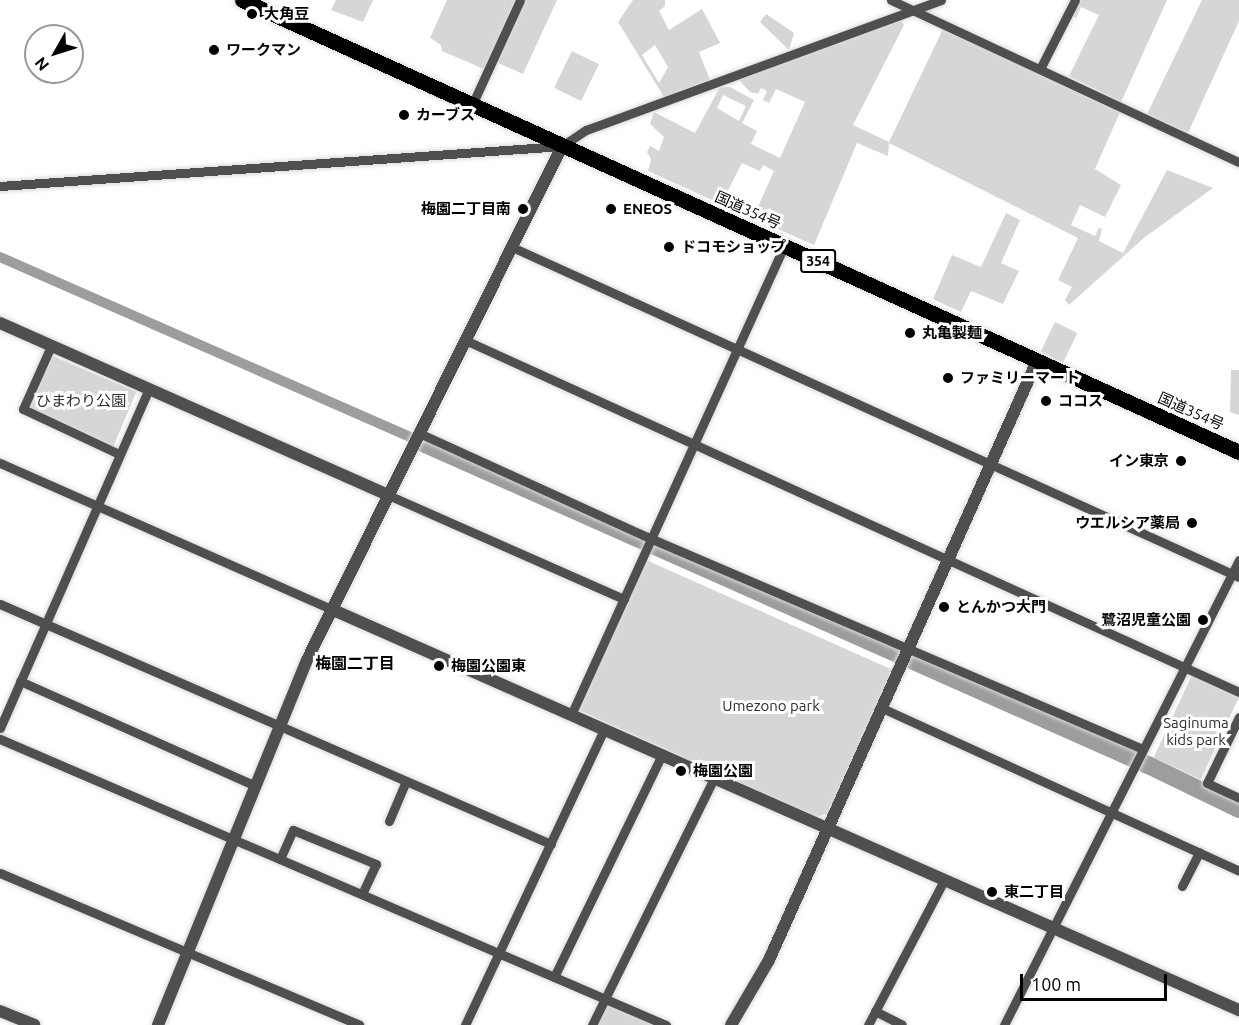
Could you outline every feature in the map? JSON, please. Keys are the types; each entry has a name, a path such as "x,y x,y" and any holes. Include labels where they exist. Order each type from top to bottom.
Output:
{"highway":[{"name":"国道354号","path":"242,0 269,5 472,105 1239,452"}],"street":[{"path":"472,105 520,0"},
{"path":"891,0 1041,67 1239,162"},
{"path":"0,186 562,146 586,130 941,0"},
{"path":"1041,67 1075,0"},
{"path":"158,1025 254,785 331,609 562,146"},
{"path":"571,715 784,246"},
{"path":"512,247 1235,576"},
{"path":"0,323 624,599"},
{"path":"465,340 1239,692"},
{"path":"51,346 23,409 119,453"},
{"path":"731,1025 768,960 1037,361"},
{"path":"0,728 149,389"},
{"path":"417,437 1143,749"},
{"path":"0,463 1239,1010"},
{"path":"1004,1025 1185,667 1235,576 1239,560"},
{"path":"0,604 551,844"},
{"path":"20,681 254,785"},
{"path":"882,708 1112,811 1239,871"},
{"path":"1239,717 1207,783 1239,798"},
{"path":"465,1025 604,730"},
{"path":"0,739 666,1025"},
{"path":"554,977 662,755"},
{"path":"592,1025 714,778"},
{"path":"389,821 406,781"},
{"path":"280,859 293,830 376,864 362,894"},
{"path":"1182,886 1198,852"},
{"path":"0,873 358,1025"},
{"path":"868,1025 944,879"},
{"path":"0,1011 34,1025"},
{"path":"875,1011 902,1025"}],"green space":[{"path":"336,0 373,0 363,22 331,10"},
{"path":"447,0 515,0 484,69 442,51 441,45 430,38"},
{"path":"523,0 557,0 523,74 496,62"},
{"path":"633,0 665,0 665,6 659,11 669,30 702,9 720,43 699,52 710,80 664,97 618,22","holes":["655,45 668,67 659,83 642,55"]},
{"path":"1080,0 1167,0 1121,102 1069,76 1099,15 1081,7 1076,18 1072,16"},
{"path":"1202,0 1239,0 1239,21 1188,133 1147,114"},
{"path":"766,14 794,33 789,50 760,22"},
{"path":"900,18 904,25 853,125 889,142 943,29 1120,112 1095,169 1121,185 1105,217 1080,205 1071,225 1095,236 1099,228 1102,229 1099,241 1123,253 1167,170 1213,188 1145,237 1069,305 1065,300 1072,287 1058,280 1078,238 889,143 888,156 857,143 814,245 753,218 774,171 763,165 760,171 742,163 721,204 648,171 651,159 647,152 650,146 659,151 664,137 650,124 654,112 695,133 720,87 730,87 754,100 742,123 757,131 751,144 780,158 805,102 776,89 769,103 763,100 767,91 761,88 758,94 750,92 739,80","holes":["723,95 746,106 739,121 717,108"]},
{"path":"572,51 599,64 581,101 554,88"},
{"path":"1006,213 1020,220 1001,263 1019,271 1003,304 971,291 961,312 933,299 952,255 981,267"},
{"path":"1055,322 1077,333 1063,363 1041,352"},
{"name":"ひまわり公園","path":"50,355 137,392 113,447 27,410"},
{"path":"1231,370 1239,370 1239,415 1230,412"},
{"name":"Umezono park","path":"646,560 893,670 829,813 816,817 579,710"},
{"name":"Saginuma kids park","path":"1192,675 1239,697 1201,779 1154,757"},
{"path":"608,1005 654,1025 597,1025"}],"waterway":[{"path":"0,257 423,443"},
{"path":"423,443 1148,765 1239,809"}],"place":[{"name":"大角豆","path":"252,14"},
{"name":"ワークマン","path":"214,50"},
{"name":"カーブス","path":"404,115"},
{"name":"梅園二丁目南","path":"523,209"},
{"name":"ENEOS","path":"611,209"},
{"name":"ドコモショップ","path":"669,247"},
{"name":"丸亀製麺","path":"910,333"},
{"name":"ファミリーマート","path":"948,378"},
{"name":"ココス","path":"1046,401"},
{"name":"イン東京","path":"1181,461"},
{"name":"ウエルシア薬局","path":"1192,523"},
{"name":"とんかつ大門","path":"944,607"},
{"name":"鷺沼児童公園","path":"1203,620"},
{"name":"梅園公園東","path":"439,666"},
{"name":"梅園公園","path":"681,771"},
{"name":"東二丁目","path":"992,892"}],"district":[{"name":"梅園二丁目","path":"355,663"}]}
